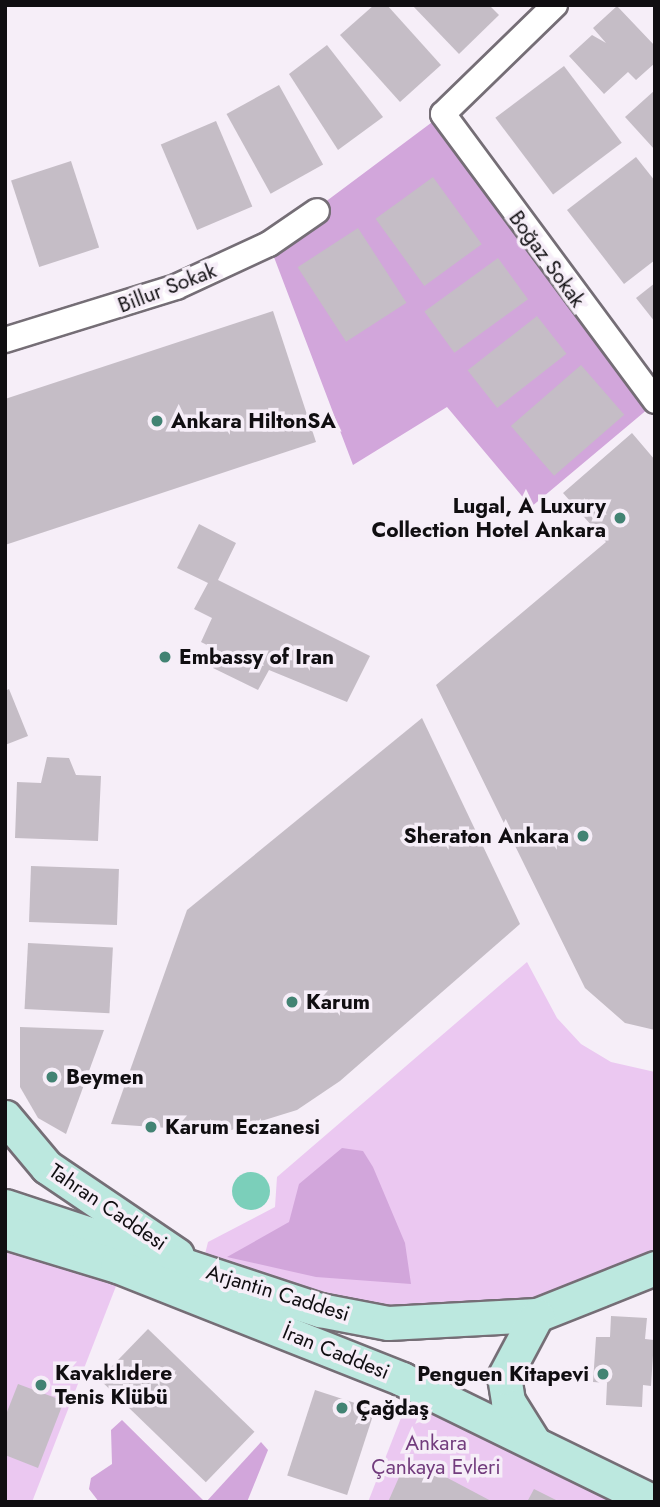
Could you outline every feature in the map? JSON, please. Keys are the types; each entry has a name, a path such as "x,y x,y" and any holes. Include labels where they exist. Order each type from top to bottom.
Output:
{"main road":[{"name":"Tahran Caddesi","path":"5,1117 47,1167 142,1226 186,1265"},
{"path":"5,1206 186,1265"},
{"name":"İran Caddesi","path":"5,1231 117,1266 307,1340 533,1441 654,1502"},
{"name":"Arjantin Caddesi","path":"186,1265 320,1310 388,1324 537,1315 655,1268"},
{"path":"533,1441 512,1407 504,1377 514,1348 537,1315"}],"street":[{"name":"Boğaz Sokak","path":"555,5 443,114 655,401"},
{"name":"Billur Sokak","path":"5,340 176,288 269,244 317,211"}],"green space":[{"path":"527,962 557,1018 581,1044 611,1062 655,1072 655,1268 438,1324 201,1270 208,1242 275,1207 277,1177"},
{"name":"Kavaklıdere Tenis Klübü","path":"5,1252 118,1281 32,1502 5,1502"},
{"name":"Ankara Çankaya Evleri","path":"410,1395 634,1502 368,1502"}],"shaded area":[{"path":"443,114 655,403 531,507 447,407 353,465 269,244"},
{"path":"342,1148 363,1151 373,1167 405,1243 411,1284 316,1277 227,1257 289,1222 299,1184"},
{"path":"251,1172 264,1178 270,1191 264,1204 251,1210 238,1204 232,1191 238,1178"},
{"path":"122,1420 205,1502 99,1502 89,1489 91,1478 112,1464 111,1430"},
{"path":"261,1442 268,1450 247,1502 206,1502"}],"building":[{"path":"374,5 387,5 441,65 400,102 340,35"},
{"path":"412,5 489,5 499,15 459,54"},
{"path":"617,6 655,46 655,63 636,80 628,72 604,94 569,56 592,35 606,43 593,28"},
{"path":"327,45 383,117 338,150 289,74"},
{"path":"564,66 622,143 553,194 495,118"},
{"path":"279,85 323,165 271,194 227,114"},
{"path":"655,90 655,150 625,117"},
{"path":"216,121 252,207 197,230 161,144"},
{"path":"636,157 655,181 655,260 624,284 567,210"},
{"path":"71,161 99,248 39,267 11,180"},
{"path":"433,177 482,244 424,286 376,219"},
{"path":"358,228 406,303 346,342 298,267"},
{"path":"498,258 528,299 454,353 424,311"},
{"path":"655,283 655,322 636,298"},
{"name":"Ankara HiltonSA","path":"273,311 316,442 5,545 5,399"},
{"path":"537,316 567,354 497,408 468,370"},
{"path":"581,365 624,415 554,476 511,426"},
{"name":"Sheraton Ankara","path":"632,433 655,460 655,1030 625,1023 585,988 436,685 606,542 563,493"},
{"path":"199,524 236,543 218,580 370,656 347,702 269,670 258,690 213,668 221,652 201,642 212,618 194,609 208,583 177,568"},
{"path":"9,689 28,736 5,745 5,691"},
{"name":"Karum","path":"422,718 520,924 340,1081 297,1110 225,1132 111,1124 187,910"},
{"path":"47,757 69,758 76,775 101,776 98,841 15,838 17,782 41,783"},
{"path":"31,866 119,869 117,925 29,922"},
{"path":"28,943 113,947 109,1013 25,1009"},
{"name":"Beymen","path":"20,1027 104,1030 66,1134 38,1118 20,1087"},
{"path":"611,1316 647,1318 645,1339 654,1340 651,1386 643,1385 642,1407 606,1405 607,1383 593,1382 596,1337 610,1337"},
{"path":"148,1329 254,1432 206,1482 99,1379"},
{"path":"18,1384 64,1401 38,1468 5,1455 5,1417"},
{"path":"315,1390 375,1409 347,1495 287,1476"},
{"path":"408,1457 493,1502 388,1502"},
{"path":"534,1489 560,1502 527,1502"}],"place":[{"name":"Ankara HiltonSA","path":"157,421"},
{"name":"Lugal, A Luxury Collection Hotel Ankara","path":"620,518"},
{"name":"Embassy of Iran","path":"165,657"},
{"name":"Sheraton Ankara","path":"583,836"},
{"name":"Karum","path":"292,1002"},
{"name":"Beymen","path":"52,1077"},
{"name":"Karum Eczanesi","path":"151,1127"},
{"name":"Penguen Kitapevi","path":"603,1374"},
{"name":"Kavaklıdere Tenis Klübü","path":"41,1385"},
{"name":"Çağdaş","path":"342,1408"}]}
